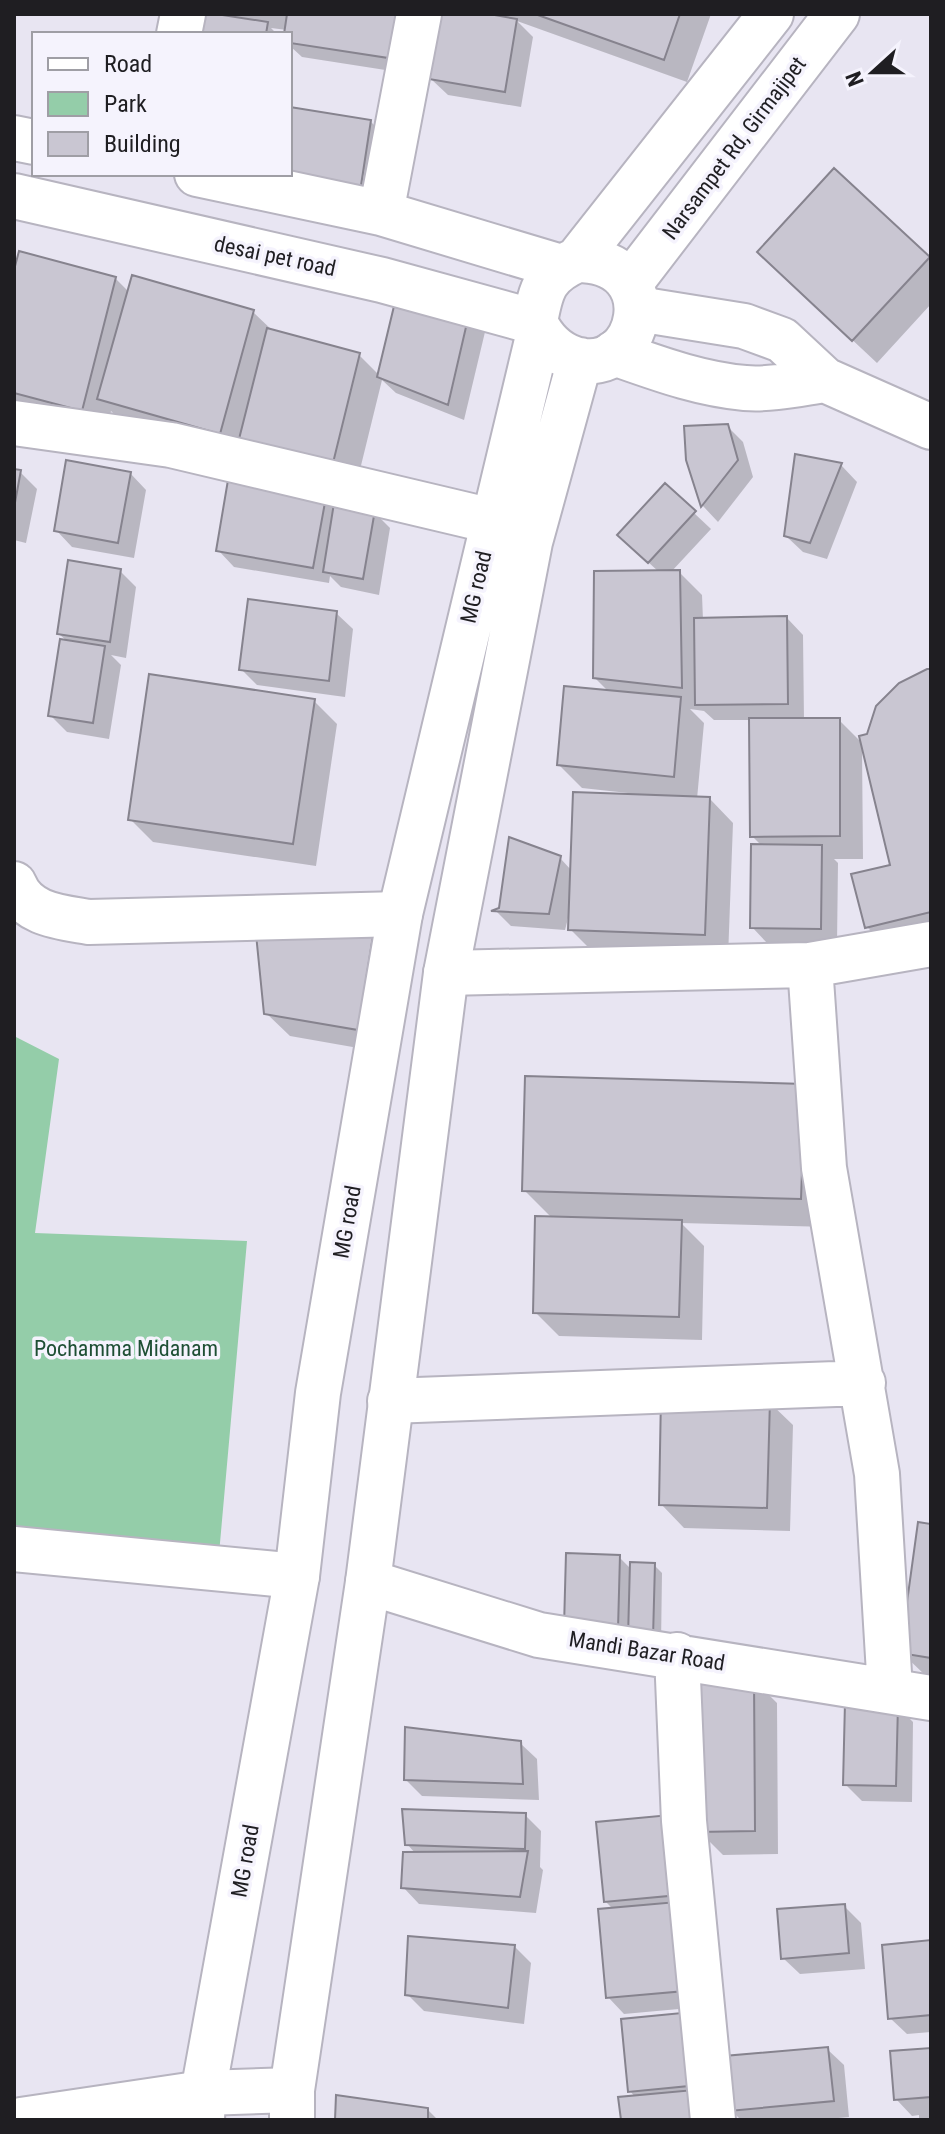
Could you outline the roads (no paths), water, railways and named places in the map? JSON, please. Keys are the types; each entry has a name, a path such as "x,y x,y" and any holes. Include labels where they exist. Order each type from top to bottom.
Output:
{"street":[{"path":"381,213 419,14"},
{"path":"771,14 569,263 548,279 540,294 537,327 563,355 597,357 746,388 783,387 825,380"},
{"name":"Narsampet Rd, Girmajipet","path":"635,296 837,14"},
{"path":"206,176 381,213 569,263 595,260 611,265 635,296 636,326 627,342 597,357"},
{"name":"desai pet road","path":"14,196 382,280 537,327"},
{"path":"635,296 744,326 782,340 825,380 931,427"},
{"name":"MG road","path":"202,2106 297,1576 318,1393 400,914 537,327"},
{"name":"MG road","path":"292,2105 368,1582 446,973 530,542 597,357"},
{"path":"14,423 171,445 492,521"},
{"path":"14,884 18,896 41,913 89,922 400,914"},
{"path":"446,973 810,965 931,944"},
{"path":"810,965 824,1168 863,1383 910,1694"},
{"path":"390,1401 863,1383"},
{"path":"14,1549 297,1576"},
{"name":"Mandi Bazar Road","path":"368,1582 539,1635 910,1694"},
{"path":"677,1655 684,1821 713,2120"},
{"path":"21,2120 202,2106 292,2105"}],"park label":[{"name":"Pochamma Midanam","path":"126,1348"}]}
